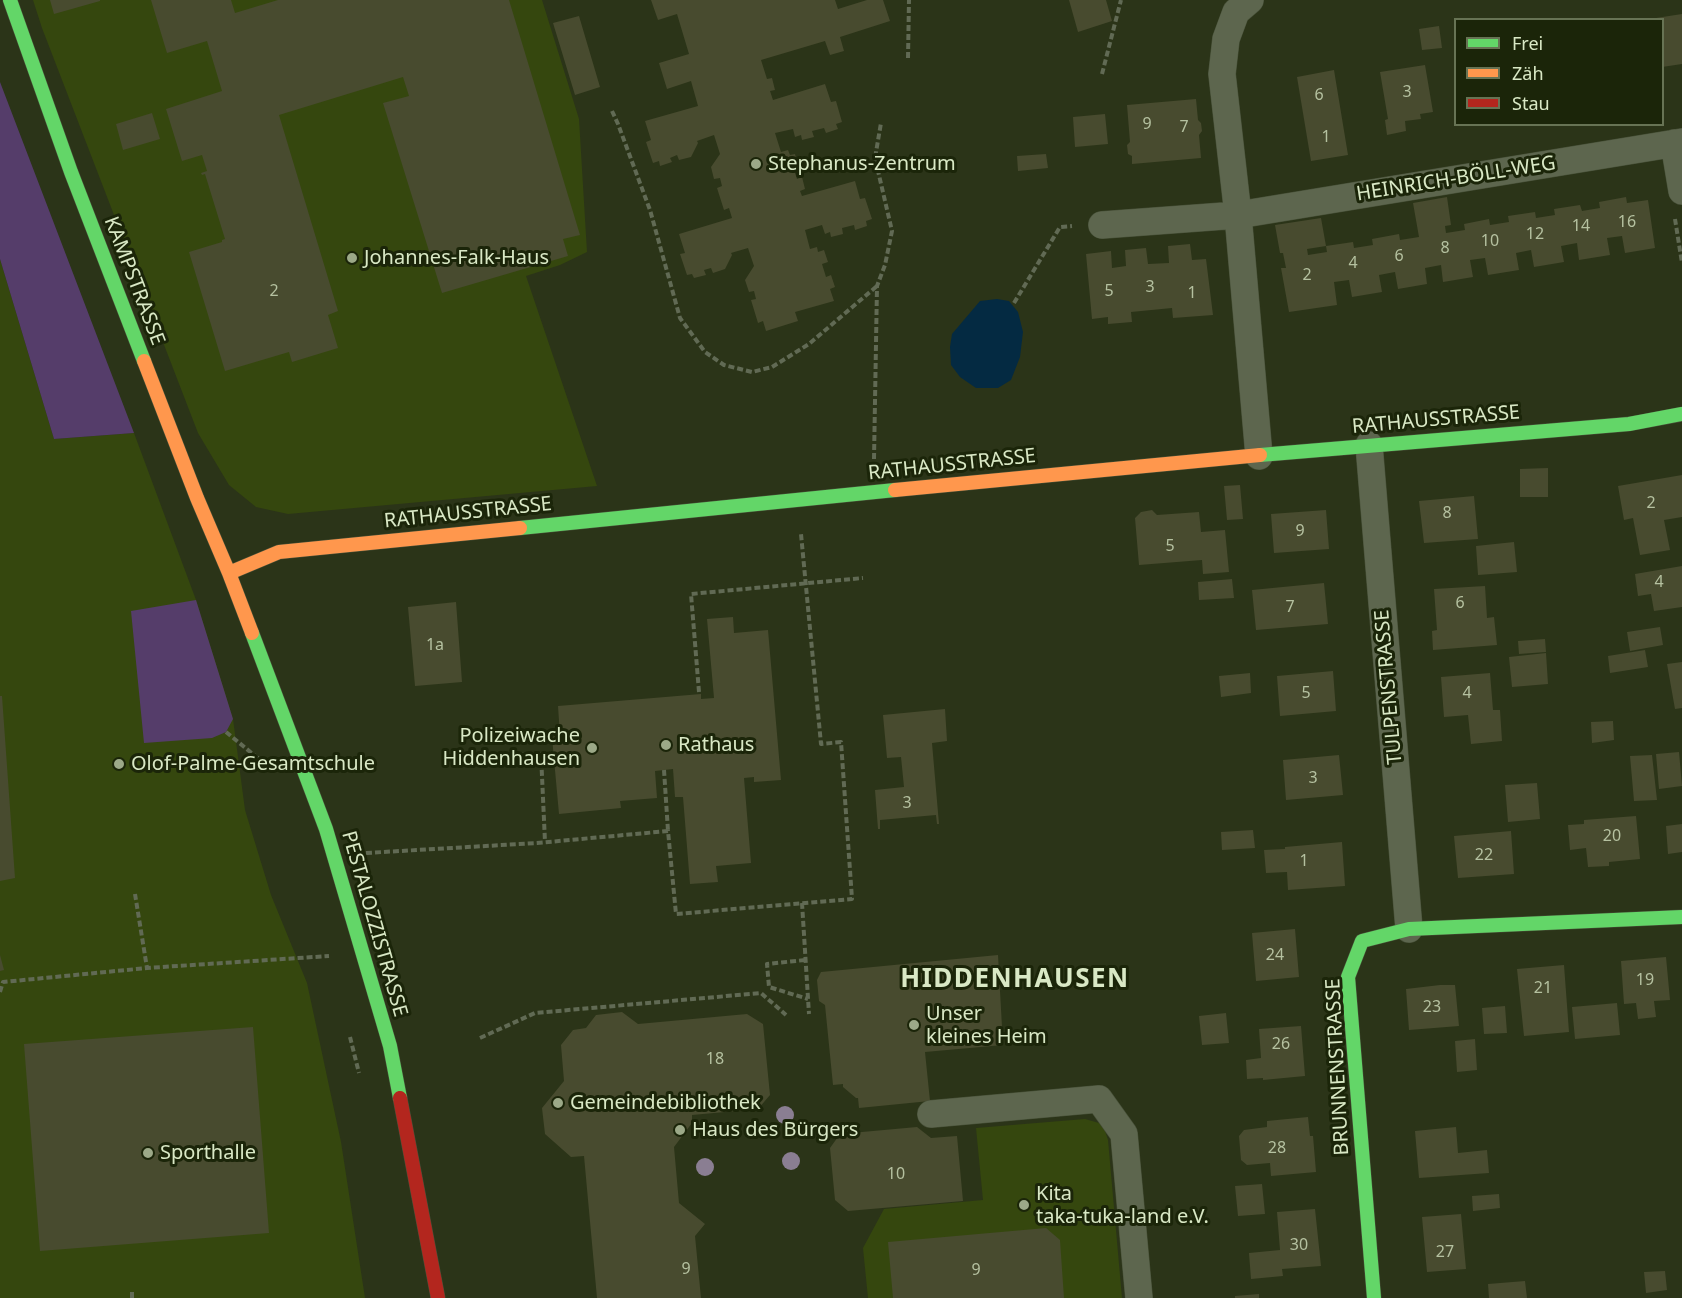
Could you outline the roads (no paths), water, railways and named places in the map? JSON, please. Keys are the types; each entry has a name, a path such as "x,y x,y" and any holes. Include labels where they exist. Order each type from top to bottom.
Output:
{"street":[{"name":"KAMPSTRASSE","path":"10,0 71,172 197,498 229,573"},
{"path":"1250,0 1236,12 1226,39 1222,74 1238,215 1259,456"},
{"name":"HEINRICH-BÖLL-WEG","path":"1102,225 1238,215 1678,142 1682,190"},
{"name":"RATHAUSSTRASSE","path":"229,573 279,552 874,492 1629,423 1682,414"},
{"name":"TULPENSTRASSE","path":"1369,445 1409,929"},
{"name":"PESTALOZZISTRASSE","path":"229,573 326,828 390,1046 438,1298"},
{"name":"BRUNNENSTRASSE","path":"1374,1298 1348,977 1362,941 1409,929 1682,917"},
{"path":"931,1114 1099,1100 1124,1134 1139,1298"}],"water":[{"path":"997,299 1009,301 1018,312 1023,332 1020,357 1011,380 998,388 976,388 960,377 951,365 952,334 980,301"}],"place":[{"name":"Stephanus-Zentrum","path":"756,164"},
{"name":"Johannes-Falk-Haus","path":"352,258"},
{"name":"Rathaus","path":"666,745"},
{"name":"Polizeiwache Hiddenhausen","path":"592,748"},
{"name":"Olof-Palme-Gesamtschule","path":"119,764"},
{"name":"Unser kleines Heim","path":"914,1025"},
{"name":"Gemeindebibliothek","path":"558,1103"},
{"name":"Haus des Bürgers","path":"680,1130"},
{"name":"Sporthalle","path":"148,1153"},
{"name":"Kita taka-tuka-land e.V.","path":"1024,1205"}],"district":[{"name":"HIDDENHAUSEN","path":"1015,980"}]}
